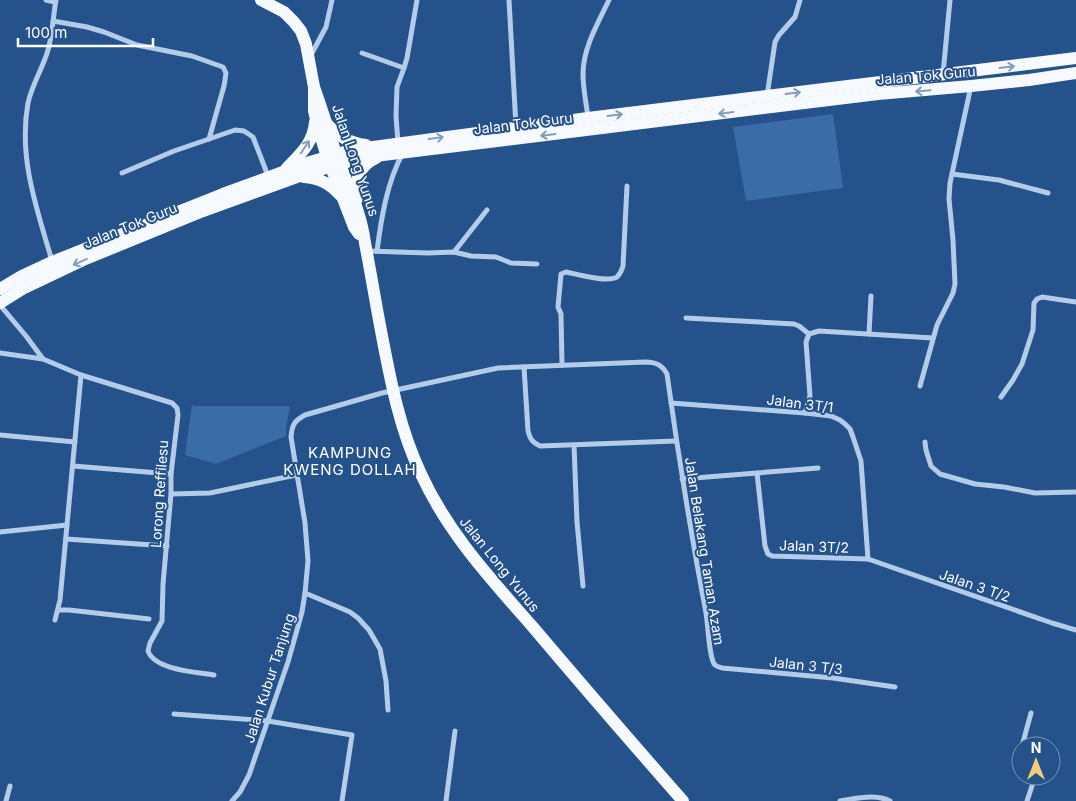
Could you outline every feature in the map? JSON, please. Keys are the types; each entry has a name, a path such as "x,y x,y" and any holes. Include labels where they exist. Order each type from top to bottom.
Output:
{"main road":[{"name":"Jalan Long Yunus","path":"261,0 284,12 294,22 303,38 309,57 314,87 314,111 321,120 334,161 353,210 363,227 369,248 392,391 420,473 446,521 462,544 683,801"},
{"name":"Jalan Tok Guru","path":"400,148 588,118 1076,58"},
{"path":"972,71 973,76 978,79 1006,82"},
{"name":"Jalan Tok Guru","path":"0,304 24,288 87,258 287,176 334,161 351,150 400,148 1076,73"},
{"path":"287,176 321,120 342,138 381,150"},
{"path":"353,210 358,176 362,168 381,150"},
{"name":"Jalan Tok Guru","path":"0,289 52,262 222,194 269,177 287,176"},
{"path":"287,176 314,178 324,181 334,188 353,210"}],"street":[{"path":"46,0 55,1 53,20 48,49 32,87 28,103 25,143 29,178 52,262"},
{"path":"309,57 326,28 332,0"},
{"path":"417,0 408,58 397,87 396,116 400,148 380,225 369,248 428,253 454,252 471,256 496,257 510,263 537,264"},
{"path":"509,0 516,128"},
{"path":"588,118 583,74 586,55 609,0"},
{"path":"766,96 775,42 795,16 800,0"},
{"path":"943,74 950,0"},
{"path":"53,20 104,32 137,45 192,56 223,67 226,73 224,86 210,139"},
{"path":"362,53 404,68"},
{"path":"920,386 937,325 953,294 955,284 953,240 948,199 971,86"},
{"path":"122,173 174,151 235,130 244,130 252,137 269,177"},
{"path":"952,174 999,180 1048,193"},
{"path":"392,391 498,368 562,365 561,314 558,307 561,274 566,272 612,279 621,272 623,266 627,186"},
{"path":"454,252 487,210"},
{"path":"869,334 870,296"},
{"path":"1001,397 1022,364 1032,330 1034,303 1037,299 1042,297 1076,302"},
{"path":"0,304 43,359"},
{"path":"686,318 794,324 809,334"},
{"path":"809,334 819,331 933,338"},
{"path":"805,413 810,396 806,342 809,334"},
{"name":"Lorong Reffilesu","path":"0,353 43,359 81,375 169,402 177,408 178,415 171,474 163,584 162,621 149,647 149,654 159,662 170,667 185,671 214,674"},
{"name":"Jalan Belakang Taman Azam","path":"562,365 652,362 664,368 667,374 692,541 708,623 711,656 714,664"},
{"path":"524,367 528,431 529,438 533,443 540,446 676,441"},
{"path":"55,620 60,600 81,375"},
{"name":"Jalan Kubur Tanjung","path":"232,801 240,792 249,774 268,721 288,662 305,594 308,561 305,524 291,437 292,427 297,419 305,415 392,391"},
{"name":"Jalan 3T/1","path":"671,403 831,416 846,424 850,429 861,460 868,559"},
{"path":"0,436 75,442"},
{"path":"925,442 931,466 940,474 975,484 1035,493 1076,492"},
{"path":"574,445 577,522 583,586"},
{"path":"72,466 171,474"},
{"path":"682,478 818,468"},
{"name":"Jalan 3T/2","path":"757,473 765,546 768,554 776,557 868,559"},
{"path":"171,494 210,493 296,475"},
{"path":"0,532 67,525"},
{"path":"66,539 167,546"},
{"name":"Jalan 3 T/2","path":"868,559 1076,630"},
{"path":"305,594 350,612 369,630 380,649 386,680 388,710"},
{"path":"58,610 149,618"},
{"name":"Jalan 3 T/3","path":"714,664 722,668 833,678 895,687"},
{"path":"1025,736 1031,713"},
{"path":"174,714 268,721 352,734 342,801"},
{"path":"446,801 455,731"},
{"path":"6,801 10,786"},
{"path":"1027,801 1032,786"},
{"path":"840,801 871,797 885,798 890,801"}],"shaded area":[{"path":"833,114 843,188 746,201 733,127"},
{"path":"192,405 290,406 286,436 216,464 185,455"}],"district":[{"name":"KAMPUNG KWENG DOLLAH","path":"350,460"}]}
